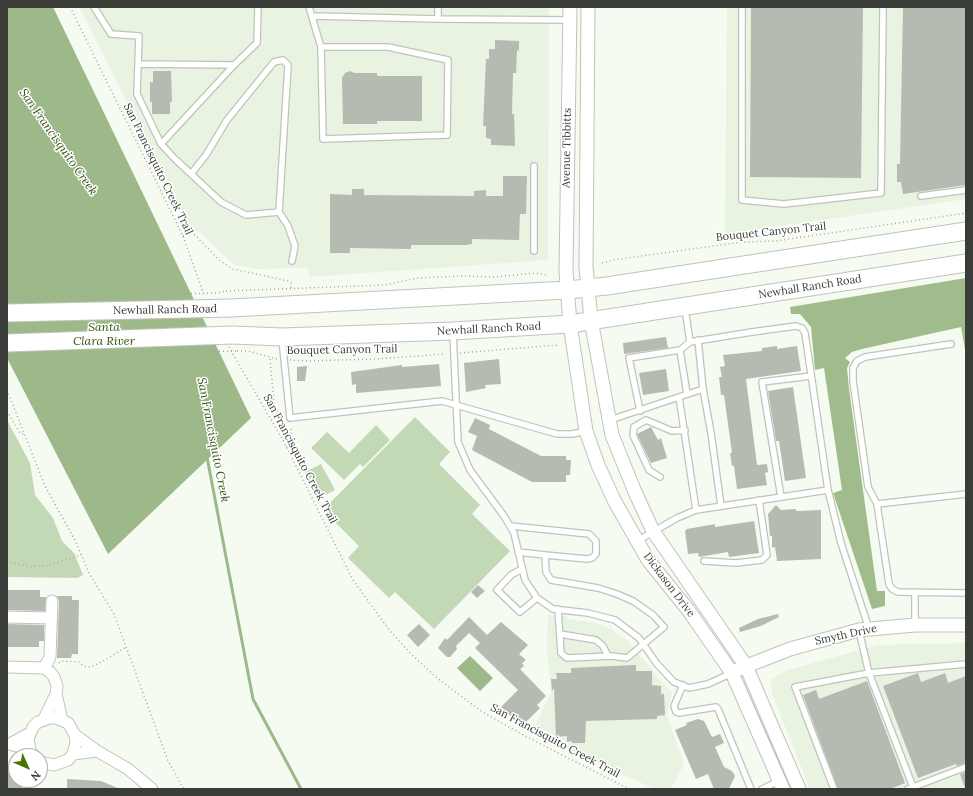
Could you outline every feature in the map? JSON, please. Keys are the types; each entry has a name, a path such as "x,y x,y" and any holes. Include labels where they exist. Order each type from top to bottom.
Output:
{"main road":[{"name":"Newhall Ranch Road","path":"7,313 231,308 567,290 966,231"},
{"name":"Newhall Ranch Road","path":"7,343 231,343 282,337 453,331 570,324 966,263"}],"street":[{"name":"Avenue Tibbitts","path":"588,7 586,266 592,320"},
{"name":"Avenue Tibbitts","path":"570,13 566,271 570,324"},
{"name":"Dickason Drive","path":"592,320 608,420 612,435 632,484 653,531 746,666 799,789"},
{"name":"Dickason Drive","path":"570,324 586,431 598,465 614,500 648,560 689,611 732,673 781,785"},
{"path":"44,719 56,694 57,686 47,670 50,657 52,601"},
{"path":"7,618 51,618"},
{"name":"Smyth Drive","path":"732,673 746,666 825,638 864,630 915,625 966,625"},
{"path":"7,667 47,670"},
{"path":"56,694 62,720"},
{"path":"9,744 30,733 38,722 44,719 50,718 62,720 72,729 75,735 76,742 73,754 68,760 54,765 48,764"},
{"path":"30,733 31,748"},
{"path":"75,735 128,769 152,789"},
{"path":"9,744 19,748"},
{"path":"73,754 98,751"}],"lane":[{"path":"94,7 111,34 139,36 137,94 161,144 221,202 246,215 279,212"},
{"path":"161,144 234,65 257,43 258,7"},
{"path":"309,7 313,16 321,47 323,139 447,135 448,60 388,47 321,47"},
{"path":"438,7 438,19"},
{"path":"742,7 742,200 784,204 881,193 883,7"},
{"path":"313,16 438,19 570,13"},
{"path":"191,174 206,155 227,120 274,62 283,60 288,65 279,212 288,226 295,246 292,261"},
{"path":"138,64 234,65"},
{"path":"534,166 534,251"},
{"path":"921,196 966,190"},
{"path":"684,306 690,342"},
{"path":"640,411 629,358 680,350 690,342 698,340 796,326 805,333 828,490 864,630 869,673 910,788 966,767"},
{"path":"453,331 458,442 470,470 511,526 525,580 537,598 553,609 588,613 615,620 639,638 657,664 674,682 689,688 708,684 732,673"},
{"path":"282,337 290,418 442,401 557,434 572,434 586,431"},
{"path":"698,340 703,389 710,425 721,506"},
{"path":"951,344 865,357 857,361 853,368 868,487 877,504 889,584 892,589 898,592 966,593"},
{"path":"680,350 687,394"},
{"path":"781,497 762,382 811,376"},
{"path":"608,420 640,411 703,389"},
{"path":"679,397 696,510"},
{"path":"660,477 649,470 633,435 634,427 646,420 672,431 685,430"},
{"path":"637,541 653,531 696,510 828,490"},
{"path":"877,504 966,494"},
{"path":"704,561 736,563 762,560 767,555 759,500"},
{"path":"511,526 589,534 596,540 596,554 587,560 518,552"},
{"path":"545,555 546,572 551,580 598,588 617,594 653,615 664,627 644,645 626,658 608,656 565,657 561,653 558,610"},
{"path":"522,569 511,575 497,590 520,612 537,598"},
{"path":"915,593 915,625"},
{"path":"560,634 596,640 603,646 608,656"},
{"path":"834,789 795,687 869,673 966,664"},
{"path":"683,685 674,706 676,712 679,713 716,707 718,709 751,789"},
{"path":"762,789 781,785"}],"path":[{"name":"San Francisquito Creek Trail","path":"70,7 183,236 200,287 206,300"},
{"name":"Bouquet Canyon Trail","path":"602,263 613,260 742,242 776,242 966,213"},
{"path":"183,236 188,234 195,235 219,260 233,269 288,281 291,288"},
{"path":"7,298 385,285 418,278 463,276 494,277 535,274 547,275"},
{"name":"San Francisquito Creek Trail","path":"231,343 247,381 262,403 286,447 353,580 390,631 412,655 458,695 481,711 524,736 629,789"},
{"name":"Bouquet Canyon Trail","path":"94,354 231,343 248,351 270,358 309,361 375,359 453,354 558,345"},
{"path":"270,358 274,404 284,428 292,442"},
{"path":"7,390 45,486 114,614 168,761 184,789"},
{"path":"7,412 20,433 26,435"},
{"path":"290,418 292,442"},
{"path":"286,447 292,442"},
{"path":"7,561 30,567 50,565 81,554"},
{"path":"47,670 62,661 79,662 83,666 90,667 126,648"}],"shaded area":[{"path":"79,7 549,7 548,260 309,277 308,268 256,269 233,264 202,234 189,227"},
{"path":"727,7 966,7 966,199 725,234"},
{"path":"966,278 966,355 961,327 862,349 852,352 845,358 850,362 847,368 849,389 877,591 885,591 885,606 872,609 833,493 842,490 824,368 815,370 811,327 800,314 791,314 790,307"},
{"path":"415,417 450,452 439,464 480,505 472,514 510,551 434,629 395,592 389,598 348,558 359,546 323,510"},
{"path":"7,420 30,463 35,495 53,518 62,541 74,553 83,575 77,578 7,577"},
{"path":"376,425 390,440 363,467 360,464 344,480 311,448 327,432 349,453"},
{"path":"321,464 335,490 319,498 305,472"},
{"path":"548,615 565,616 569,619 595,623 611,629 628,641 664,685 672,692 667,715 684,764 671,789 655,789 610,769 567,748 569,743 535,725 551,693 547,648"},
{"path":"966,643 966,789 810,789 772,694 771,680 784,671 878,645"}],"water":[{"name":"Santa Clara River","path":"7,7 53,7 251,418 108,554 7,358"},
{"path":"470,656 493,678 480,691 457,668"}],"building":[{"path":"751,7 863,7 861,178 750,177"},
{"path":"903,7 966,7 966,185 903,194 901,182 897,182 897,164 900,164"},
{"path":"495,40 519,41 516,73 513,73 512,114 514,114 515,146 491,145 491,139 486,138 486,126 483,126 486,59 489,59 489,49 495,49"},
{"path":"153,71 171,71 172,102 170,102 170,114 152,114 152,102 150,102 150,82 153,82"},
{"path":"350,71 354,73 377,73 377,76 422,76 422,121 377,121 377,124 343,124 342,78 345,73"},
{"path":"503,176 527,176 526,214 520,214 519,240 472,239 472,244 465,245 411,245 411,249 350,248 350,253 330,253 330,194 352,195 352,189 364,189 364,195 474,196 474,191 486,190 486,196 503,196"},
{"path":"666,337 668,348 624,354 623,343"},
{"path":"777,346 777,349 797,346 801,371 746,379 757,465 767,464 768,472 765,473 767,485 737,489 734,466 732,466 730,453 732,453 724,395 721,395 719,377 722,377 720,367 725,366 723,355 762,351 762,348"},
{"path":"499,359 501,384 485,385 486,388 466,392 464,363"},
{"path":"439,364 441,386 356,393 356,384 352,385 351,372 402,365 402,367"},
{"path":"307,366 305,381 297,381 297,367"},
{"path":"666,369 669,391 643,395 639,373"},
{"path":"793,387 806,478 785,481 779,441 776,441 768,391"},
{"path":"475,418 490,425 489,429 541,456 566,456 566,460 571,460 570,475 566,475 566,482 532,482 472,450 477,436 468,432"},
{"path":"651,427 658,440 661,438 667,458 651,463 637,434"},
{"path":"776,505 781,510 821,510 821,559 777,561 775,547 772,548 772,536 770,536 768,514"},
{"path":"754,521 759,553 729,557 728,552 699,557 698,553 688,554 685,531 687,529 715,524 715,527"},
{"path":"478,585 485,591 477,598 471,592"},
{"path":"7,590 40,590 40,597 46,597 45,611 7,610"},
{"path":"57,596 72,596 72,600 79,600 78,654 72,654 71,658 57,658 59,601"},
{"path":"778,614 779,617 761,626 740,632 739,628 758,619"},
{"path":"469,617 487,635 501,622 528,645 519,654 526,660 522,663 524,666 520,669 546,696 537,705 540,708 522,726 501,707 518,690 475,648 480,643 469,633 456,646 457,649 450,657 447,657 438,648 445,638 447,640"},
{"path":"7,624 44,625 44,641 39,641 39,647 7,647"},
{"path":"419,624 430,635 418,647 407,635"},
{"path":"636,665 636,671 652,671 652,685 661,686 661,694 664,694 665,715 657,716 657,719 586,721 585,743 572,743 572,741 567,742 567,736 556,737 554,688 552,691 551,679 557,679 556,673 571,673 571,668"},
{"path":"918,673 921,682 945,673 948,683 966,676 966,763 957,766 956,764 918,778 883,686"},
{"path":"867,681 905,783 890,789 838,789 803,695 816,690 819,699"},
{"path":"698,719 704,721 712,737 720,734 724,743 715,747 724,767 732,771 735,776 729,789 714,789 708,774 696,779 675,730 687,725 686,723"},
{"path":"7,769 8,788 23,789 7,789"},
{"path":"966,772 966,788 965,788 960,774"},
{"path":"67,779 101,781 120,789 67,789"}],"waterway":[{"name":"San Francisquito Creek","path":"207,457 253,699 301,789"}]}
